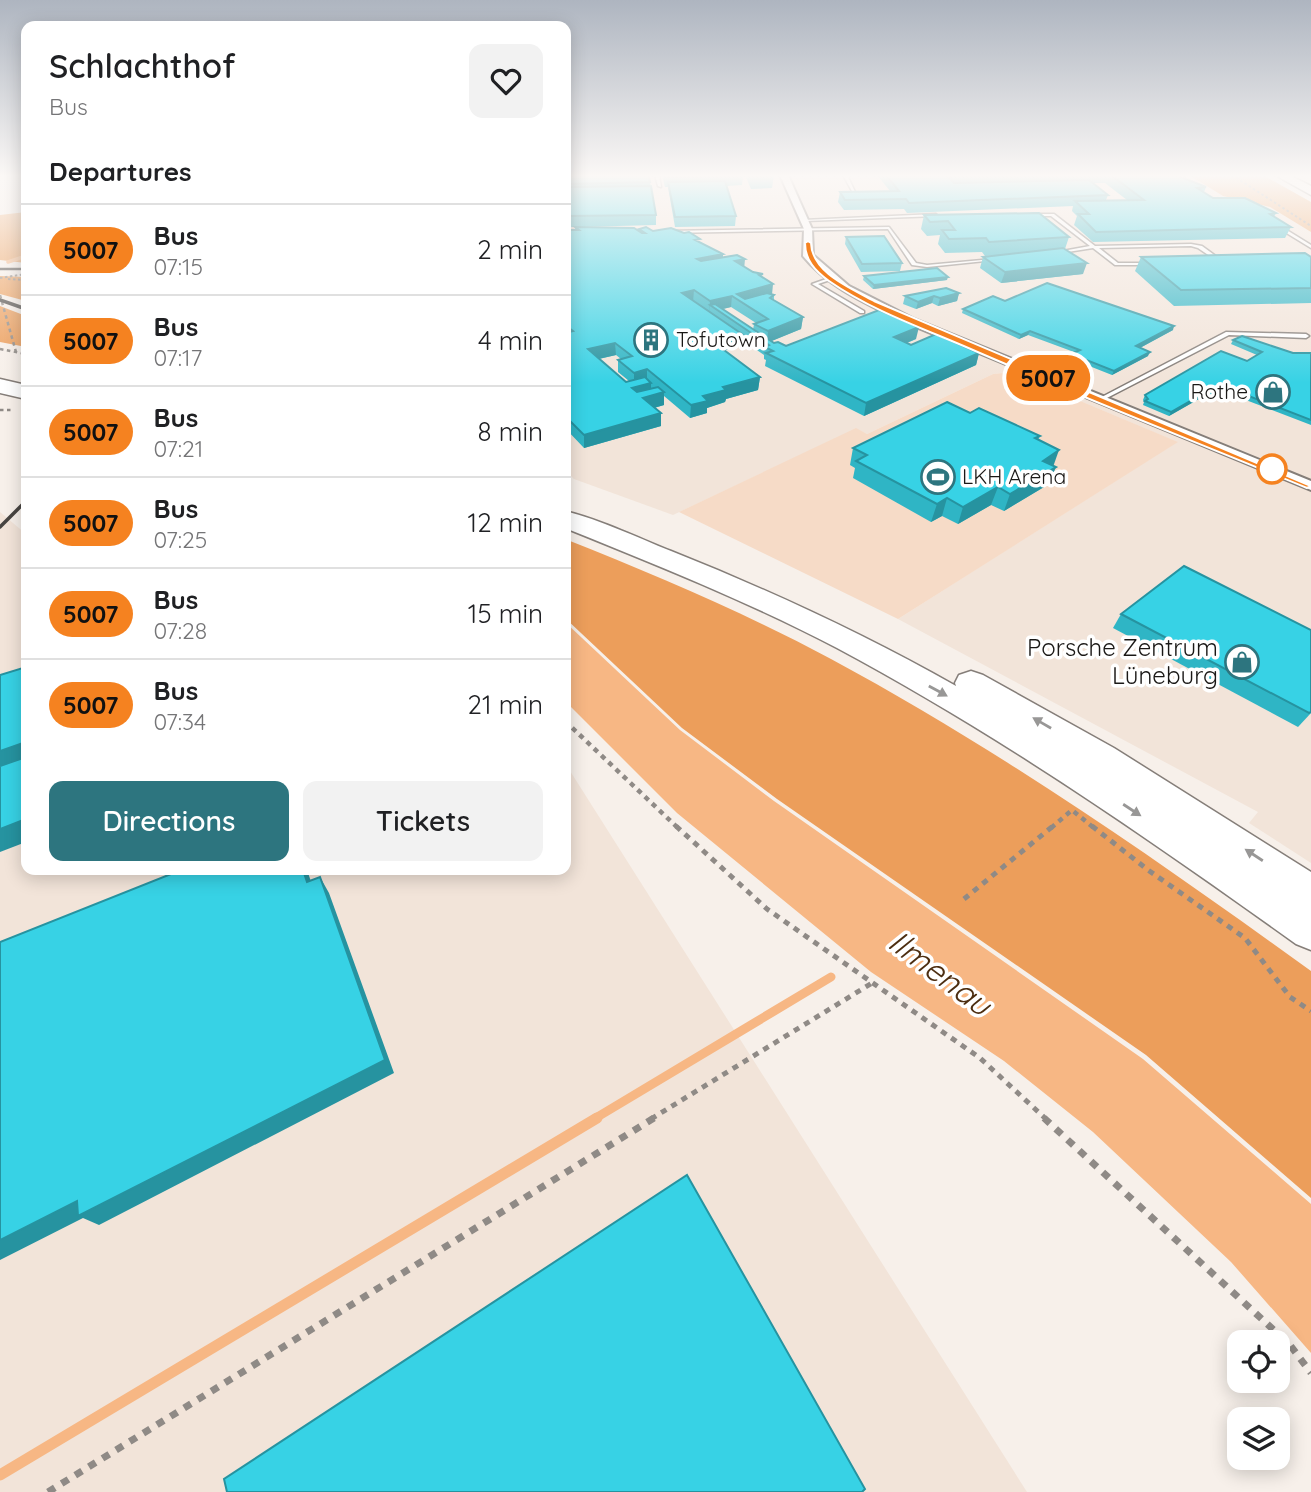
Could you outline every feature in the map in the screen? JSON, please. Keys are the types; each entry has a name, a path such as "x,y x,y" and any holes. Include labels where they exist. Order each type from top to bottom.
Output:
{"highway":[{"path":"0,374 21,384"},
{"path":"0,386 21,387"},
{"path":"571,505 753,575 918,654 1002,699 1101,758 1311,893"},
{"path":"571,521 740,589 846,640 920,680 1083,777 1311,931"}],"street":[{"path":"808,245 808,256 831,279 871,303 1311,486"}],"lane":[{"path":"900,245 914,264 927,267 1000,259"},
{"path":"1090,245 1117,264 1157,264"},
{"path":"1054,253 1093,247 1191,245 1200,247 1225,264 1211,264"},
{"path":"831,279 814,284 862,312"},
{"path":"1101,399 1228,333 1306,336"}],"path":[{"path":"0,279 21,275"},
{"path":"0,279 21,279"},
{"path":"0,295 16,352"},
{"path":"0,349 21,353"},
{"path":"571,727 600,757 767,909 980,1058 1290,1345 1311,1373"},
{"path":"964,899 1072,810 1148,870 1245,938 1290,997 1311,1011"},
{"path":"48,1492 872,983"}],"shaded area":[{"path":"0,245 21,245 21,262 0,260"},
{"path":"571,245 1311,245 1311,863 1249,823 1258,812 898,619 1177,442 1011,372 993,374 867,434 856,429 673,515 571,476"},
{"path":"0,276 21,277 21,300 0,294"},
{"path":"0,306 21,314 21,346 0,342"},
{"name":"LKH Arena","path":"1011,372 1178,442 898,619 679,512 856,428 867,434 993,374"},
{"path":"0,512 21,530 21,875 571,875 571,772 1027,1492 0,1492"},
{"path":"571,541 733,610 799,642 894,694 956,730 1076,807 1311,971 1311,1198 1146,1055 777,799 682,728 571,624"}],"water":[{"name":"Ilmenau","path":"571,628 680,730 774,801 1143,1059 1311,1204 1311,1353 1231,1262 1093,1132 1004,1061 871,972 677,813 571,707"}],"building":[{"name":"Tofutown","path":"571,245 704,245 723,254 697,259 701,261 737,255 745,259 735,261 753,272 763,274 759,275 773,284 737,294 745,299 767,293 774,295 770,298 803,317 768,331 754,324 768,319 732,296 710,301 694,290 682,293 742,334 712,341 760,377 723,387 726,390 703,396 708,401 691,405 647,369 634,373 618,360 632,356 615,343 588,349 626,382 645,377 651,383 632,388 637,392 658,387 664,392 643,398 661,413 584,435 571,422"},
{"path":"851,245 890,245 902,263 862,264"},
{"path":"1063,248 1087,263 1005,272 983,257"},
{"path":"1305,253 1311,257 1311,288 1181,290 1141,257"},
{"path":"937,268 948,277 874,285 864,276"},
{"path":"1047,283 1174,326 1136,346 1150,352 1114,371 1071,354 1080,350 1030,331 1021,335 963,309 993,296 1005,301"},
{"path":"946,288 959,293 940,298 934,296 918,302 905,296"},
{"path":"715,304 774,343 786,346 879,310 919,327 894,337 911,345 936,334 979,353 866,403 766,353 773,351 765,347 769,345 710,305"},
{"path":"1242,336 1293,353 1311,353 1311,420 1241,393 1206,392 1171,412 1145,401 1148,399 1145,395 1221,351 1247,361 1262,352 1233,340"},
{"path":"947,402 970,413 979,408 1040,436 1035,438 1059,450 1043,461 1056,467 1010,494 998,487 963,507 947,498 937,504 856,461 867,455 853,448"},
{"name":"Porsche Zentrum Lüneburg","path":"1184,566 1311,630 1311,712 1121,614"},
{"path":"21,669 21,744 0,751 0,675"},
{"path":"21,759 21,821 0,829 0,766"},
{"path":"168,875 305,875 307,882 320,877 385,1060 78,1216 77,1201 0,1240 0,942"},
{"path":"687,1175 865,1489 862,1492 227,1492 224,1479"}],"waterway":[{"path":"8,262 21,258"},
{"path":"594,1119 831,977"},
{"path":"0,1475 597,1118"}],"railway":[{"path":"0,269 21,269"},
{"path":"0,300 21,307"},
{"path":"0,527 21,506"}],"bus line":[{"name":"5007","path":"808,245 808,256 818,267 831,279 871,303 1311,486"}],"place":[{"name":"Tofutown","path":"651,340"},
{"name":"Rothe","path":"1273,392"},
{"name":"LKH Arena","path":"938,477"},
{"name":"Porsche Zentrum Lüneburg","path":"1242,662"}]}
